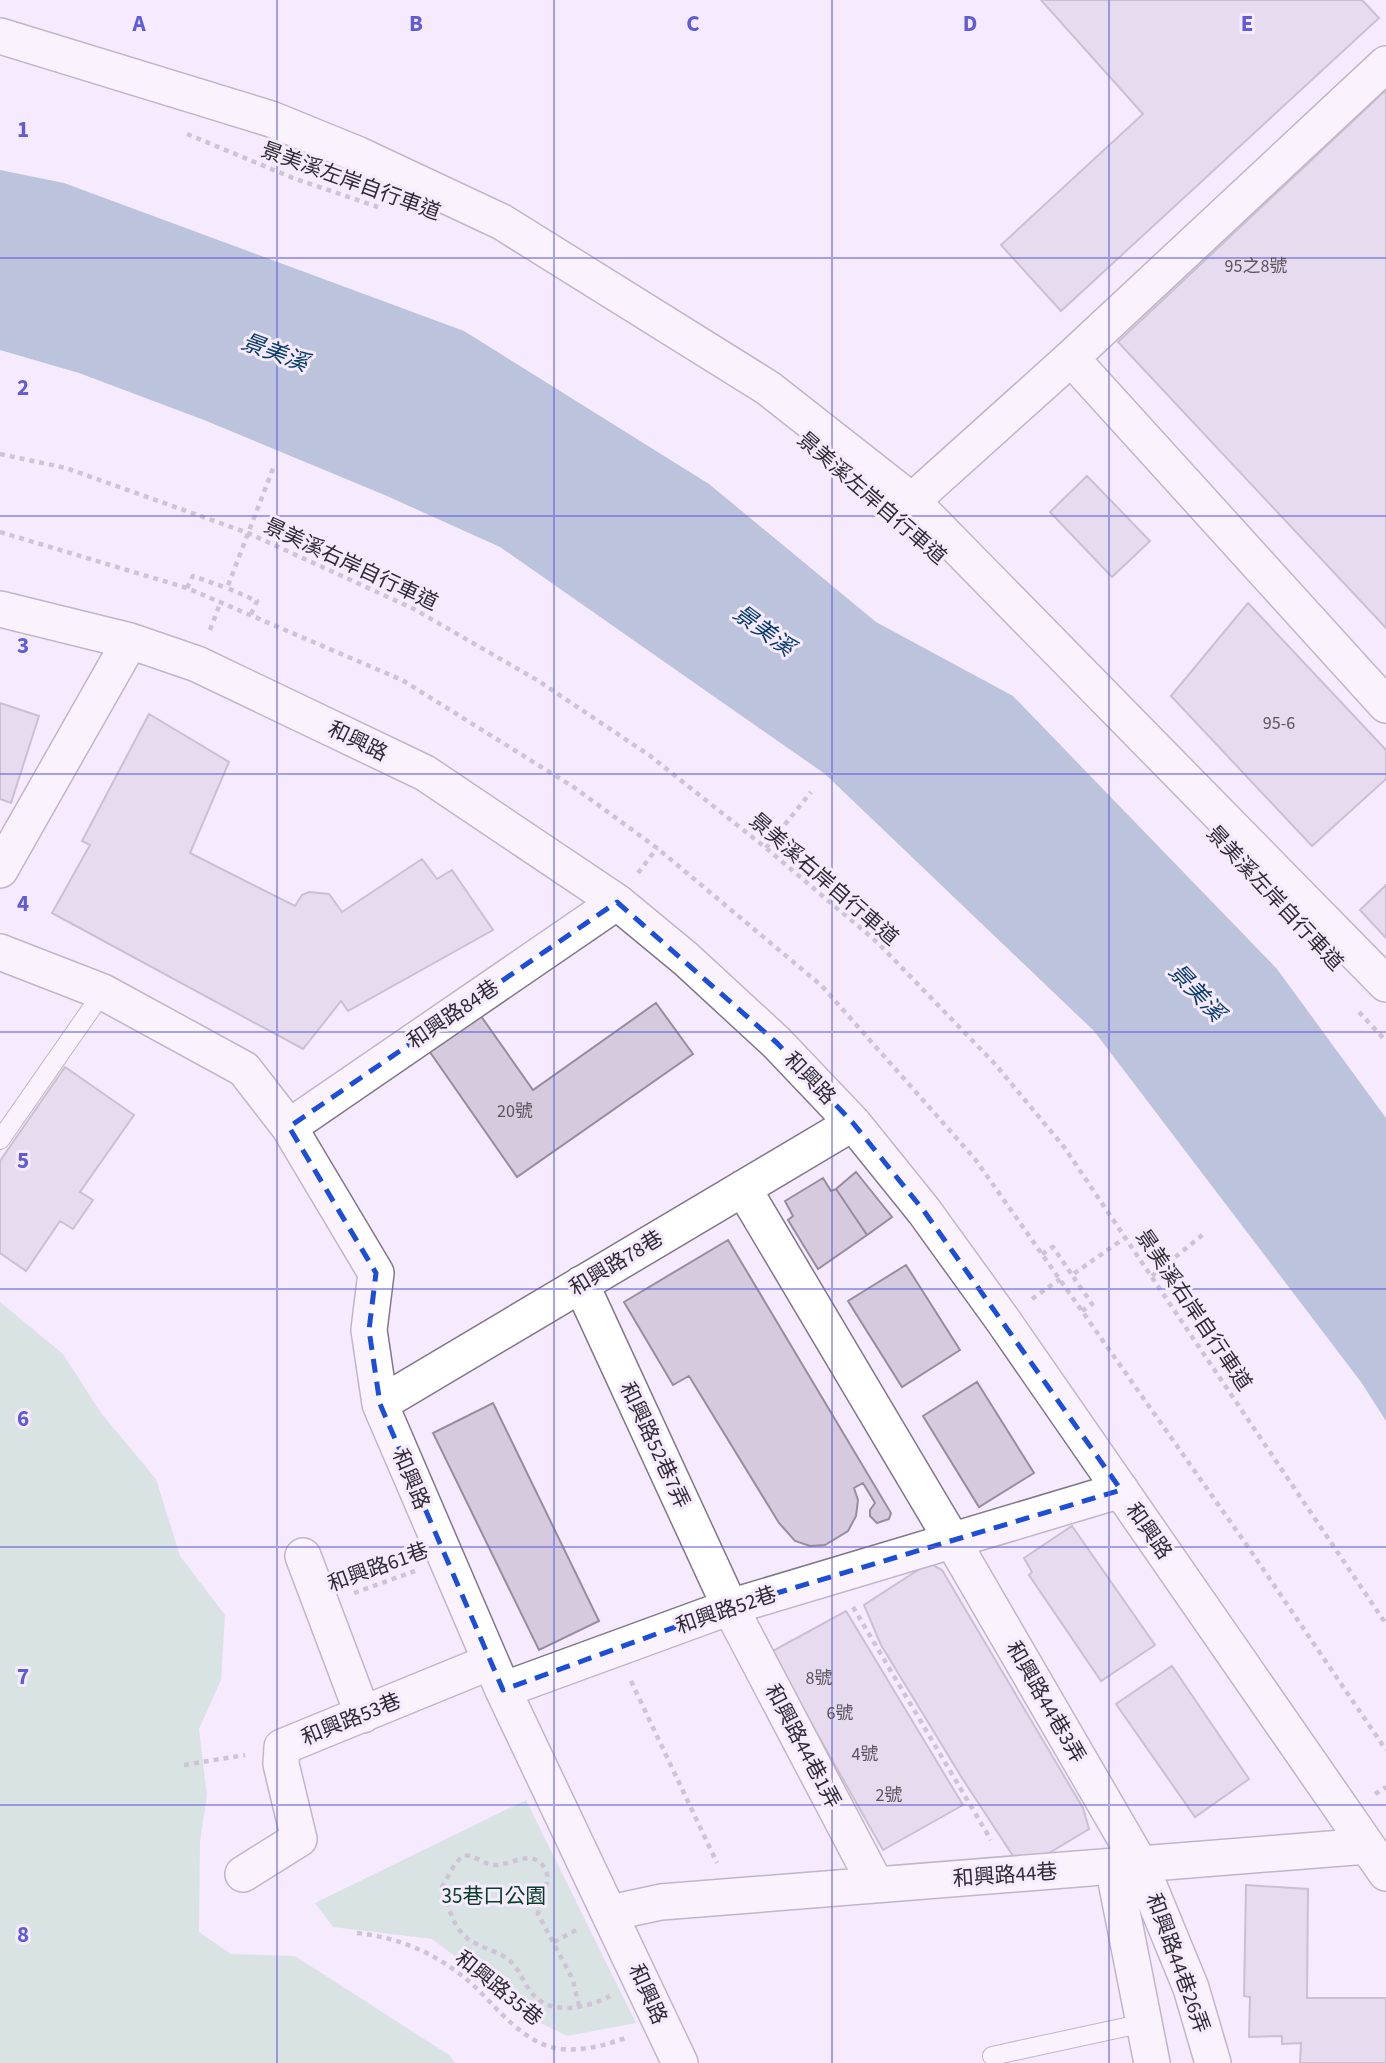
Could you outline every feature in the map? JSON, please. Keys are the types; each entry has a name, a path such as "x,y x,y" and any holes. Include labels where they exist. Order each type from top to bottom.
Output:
{"street":[{"path":"0,36 271,119 357,154 502,222 768,388 912,501 1386,984"},
{"path":"912,501 1071,358 1386,64"},
{"path":"1071,358 1386,705"},
{"name":"和興路","path":"0,609 130,641 197,664 425,773 617,902 686,959 777,1043 853,1123 924,1211 1121,1490 1376,1860"},
{"path":"0,870 130,641"},
{"name":"和興路84巷","path":"289,1127 617,902"},
{"name":"和興路","path":"0,953 103,992 244,1069 289,1127 376,1273 369,1330 380,1404 497,1676 680,2063"},
{"name":"和興路78巷","path":"380,1404 853,1123"},
{"path":"743,1188 952,1540"},
{"name":"和興路52巷7弄","path":"581,1284 730,1607"},
{"name":"和興路52巷","path":"497,1676 615,1649 730,1607 1121,1490"},
{"name":"和興路44巷3弄","path":"952,1540 1126,1865"},
{"path":"303,1556 363,1714"},
{"name":"和興路44巷1弄","path":"730,1607 876,1885"},
{"name":"和興路53巷","path":"243,1874 299,1839 281,1764 282,1747 363,1714 497,1676"},
{"name":"和興路44巷","path":"610,1913 661,1902 1126,1865 1376,1860"},
{"path":"1126,1865 1144,2023 1152,2063"},
{"name":"和興路44巷26弄","path":"1126,1865 1191,1988 1213,2063"}],"lane":[{"path":"0,1140 103,992"},
{"path":"992,2056 1144,2023"}],"path":[{"name":"景美溪左岸自行車道","path":"217,148 293,178 384,208"},
{"name":"景美溪右岸自行車道","path":"0,454 66,468 248,533 414,609 537,680 649,755 766,848 877,942 995,1064 1064,1147 1386,1624"},
{"path":"227,588 274,466"},
{"path":"187,588 193,576 227,588 257,601 251,614"},
{"path":"766,848 811,792"},
{"path":"1357,1010 1386,1041"},
{"path":"1152,1276 1206,1232"},
{"path":"1072,1275 1126,1237"},
{"path":"1042,1254 1053,1247 1092,1304 1082,1311"},
{"name":"和興路61巷","path":"321,1605 445,1560"},
{"path":"834,1575 1011,1874"},
{"path":"615,1649 734,1896"},
{"path":"184,1765 254,1754"},
{"path":"579,2006 573,1980 538,1914 538,1905 547,1885 545,1868 532,1858 495,1866 472,1856 466,1855 460,1859 442,1887 456,1927 474,1943 511,1962 538,2000 552,2007 579,2006 606,1998 642,1979"},
{"name":"和興路35巷","path":"357,1933 382,1936 427,1951 471,1983 523,2034 558,2049 592,2049 663,2026"}],"highlighted area":[{"path":"617,902 777,1043 853,1123 924,1211 1121,1490 730,1607 503,1690 380,1404 369,1330 376,1273 289,1127"}],"green space":[{"path":"0,1302 63,1354 101,1413 156,1479 180,1556 225,1615 221,1680 199,1729 207,1795 200,1842 199,1932 231,1954 295,1956 449,2055 455,2063 0,2063"},
{"name":"35巷口公園","path":"526,1800 636,2023 567,2036 528,2017 432,1939 333,1927 315,1903"}],"water":[{"name":"景美溪","path":"0,170 64,183 464,331 709,484 876,622 1013,696 1277,969 1386,1118 1386,1421 1361,1382 1094,1031 825,774 500,547 387,496 204,420 79,373 0,350"}],"building":[{"path":"1041,0 1362,0 1379,18 1061,311 1001,245 1143,114"},
{"path":"1386,90 1386,628 1118,342"},
{"path":"1087,476 1150,541 1112,577 1050,512"},
{"path":"1248,603 1386,750 1386,779 1312,846 1171,696"},
{"path":"0,703 39,716 11,803 0,799"},
{"path":"149,714 229,762 190,853 295,906 302,895 309,892 329,894 342,912 422,859 437,879 452,870 493,930 348,1011 341,1001 303,1049 52,913 90,845 82,841"},
{"path":"1386,885 1386,938 1360,910"},
{"path":"656,1003 693,1054 517,1177 425,1045 476,1009 533,1090"},
{"path":"65,1067 134,1115 80,1192 93,1200 73,1229 60,1221 26,1271 0,1253 0,1161"},
{"path":"856,1172 892,1217 867,1235 836,1189"},
{"path":"823,1178 831,1191 836,1189 867,1235 818,1269 788,1220 793,1216 785,1201"},
{"path":"728,1240 891,1513 889,1519 877,1523 870,1516 870,1510 875,1503 863,1483 854,1488 858,1500 856,1516 848,1531 825,1545 810,1546 795,1541 779,1523 689,1376 673,1385 624,1302"},
{"path":"906,1265 960,1350 902,1387 848,1301"},
{"path":"977,1382 1034,1473 979,1507 923,1416"},
{"path":"493,1403 599,1621 539,1650 433,1433"},
{"path":"1072,1526 1155,1645 1101,1681 1029,1575 1032,1572 1024,1558"},
{"path":"929,1563 942,1570 1083,1808 1089,1829 1049,1853 1015,1859 881,1645 864,1605"},
{"path":"846,1611 963,1805 883,1850 771,1652"},
{"path":"1172,1666 1249,1779 1195,1817 1116,1704"},
{"path":"1246,1885 1308,1889 1307,1998 1386,1998 1386,2063 1300,2063 1301,2043 1282,2044 1282,2036 1249,2037 1250,1997 1244,1996"}]}
